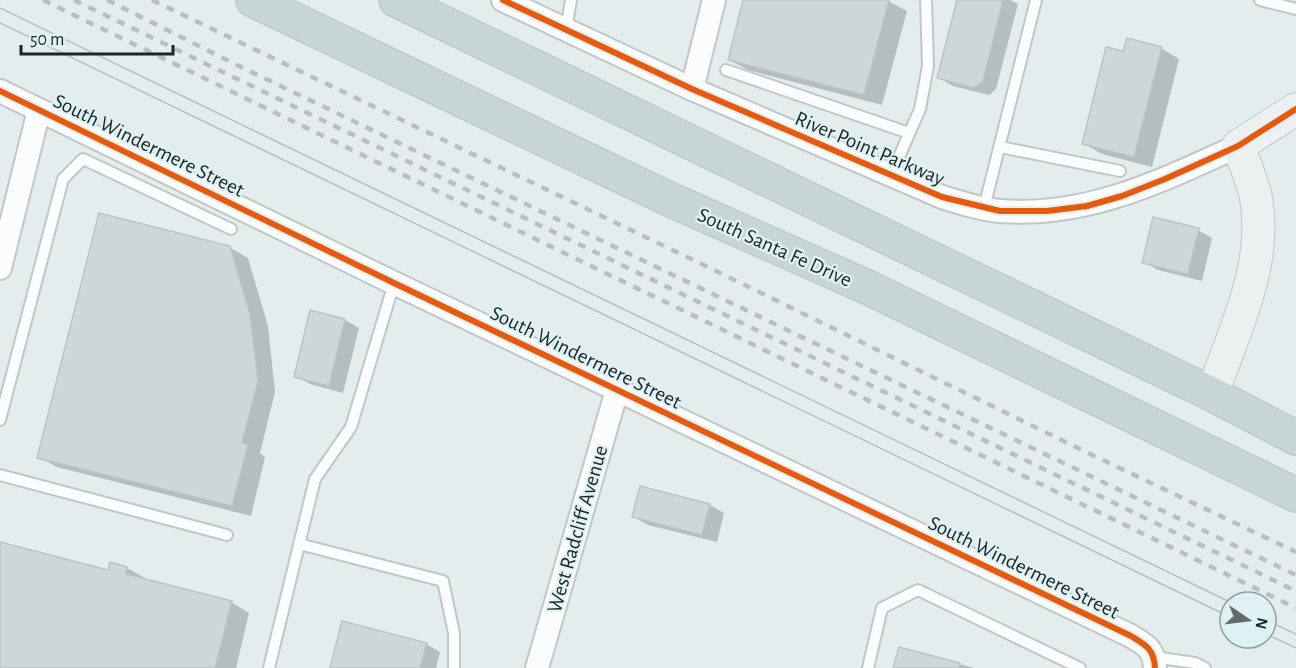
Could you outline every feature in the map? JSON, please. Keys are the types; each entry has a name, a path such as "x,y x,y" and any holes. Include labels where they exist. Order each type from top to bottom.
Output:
{"highway":[{"name":"South Santa Fe Drive","path":"253,0 669,199 867,287 1296,495"},
{"path":"396,0 1212,394 1296,438"}],"street":[{"name":"River Point Parkway","path":"503,0 692,88 891,175 942,197 984,208 1000,211 1047,211 1087,206 1122,196 1165,179 1238,146"},
{"path":"692,88 714,0"},
{"name":"South Windermere Street","path":"0,91 394,283 1131,636 1146,646 1155,662"},
{"path":"1212,394 1244,303 1257,249 1259,230 1256,198 1238,146 1296,109"},
{"path":"0,268 39,110"},
{"name":"West Radcliff Avenue","path":"537,668 617,390"}],"lane":[{"path":"566,29 571,0"},
{"path":"891,175 920,109 928,66 926,0"},
{"path":"984,208 1036,0"},
{"path":"1260,0 1296,9"},
{"path":"726,70 909,133"},
{"path":"1000,147 1120,171"},
{"path":"0,420 63,179 83,159 231,230"},
{"path":"269,668 315,479 351,427 394,283"},
{"path":"0,475 227,535"},
{"path":"299,544 443,581 454,633 454,668"},
{"path":"868,668 882,608 918,590 1080,668"},
{"path":"1155,662 1195,663 1205,668"}],"building":[{"path":"743,0 889,0 864,95 728,60"},
{"path":"957,0 1003,0 983,81 974,88 937,78"},
{"path":"1127,38 1162,47 1134,157 1082,144 1106,47 1123,51"},
{"path":"99,213 230,246 250,314 258,381 242,443 248,445 232,506 37,458"},
{"path":"1153,217 1199,228 1188,274 1142,263"},
{"path":"310,310 345,319 329,386 294,377"},
{"path":"640,486 710,504 702,535 632,517"},
{"path":"0,542 108,570 110,562 127,567 126,574 232,601 215,668 0,668"},
{"path":"342,621 427,643 420,668 330,668"},
{"path":"899,647 960,663 959,668 893,668"}],"tram line":[{"path":"0,8 1218,596"},
{"path":"0,23 1218,611"},
{"path":"1278,626 1296,634"},
{"path":"1278,640 1296,648"}],"railway":[{"path":"43,0 1296,608"},
{"path":"74,0 1296,591"},
{"path":"107,0 237,65 1296,575"},
{"path":"152,0 1296,552"}],"cycle path":[{"path":"503,0 692,89 942,197 1000,211 1047,211 1087,206 1122,196 1238,146 1296,109"},
{"path":"0,91 394,283 1131,636 1148,648 1153,656 1155,668"}]}
